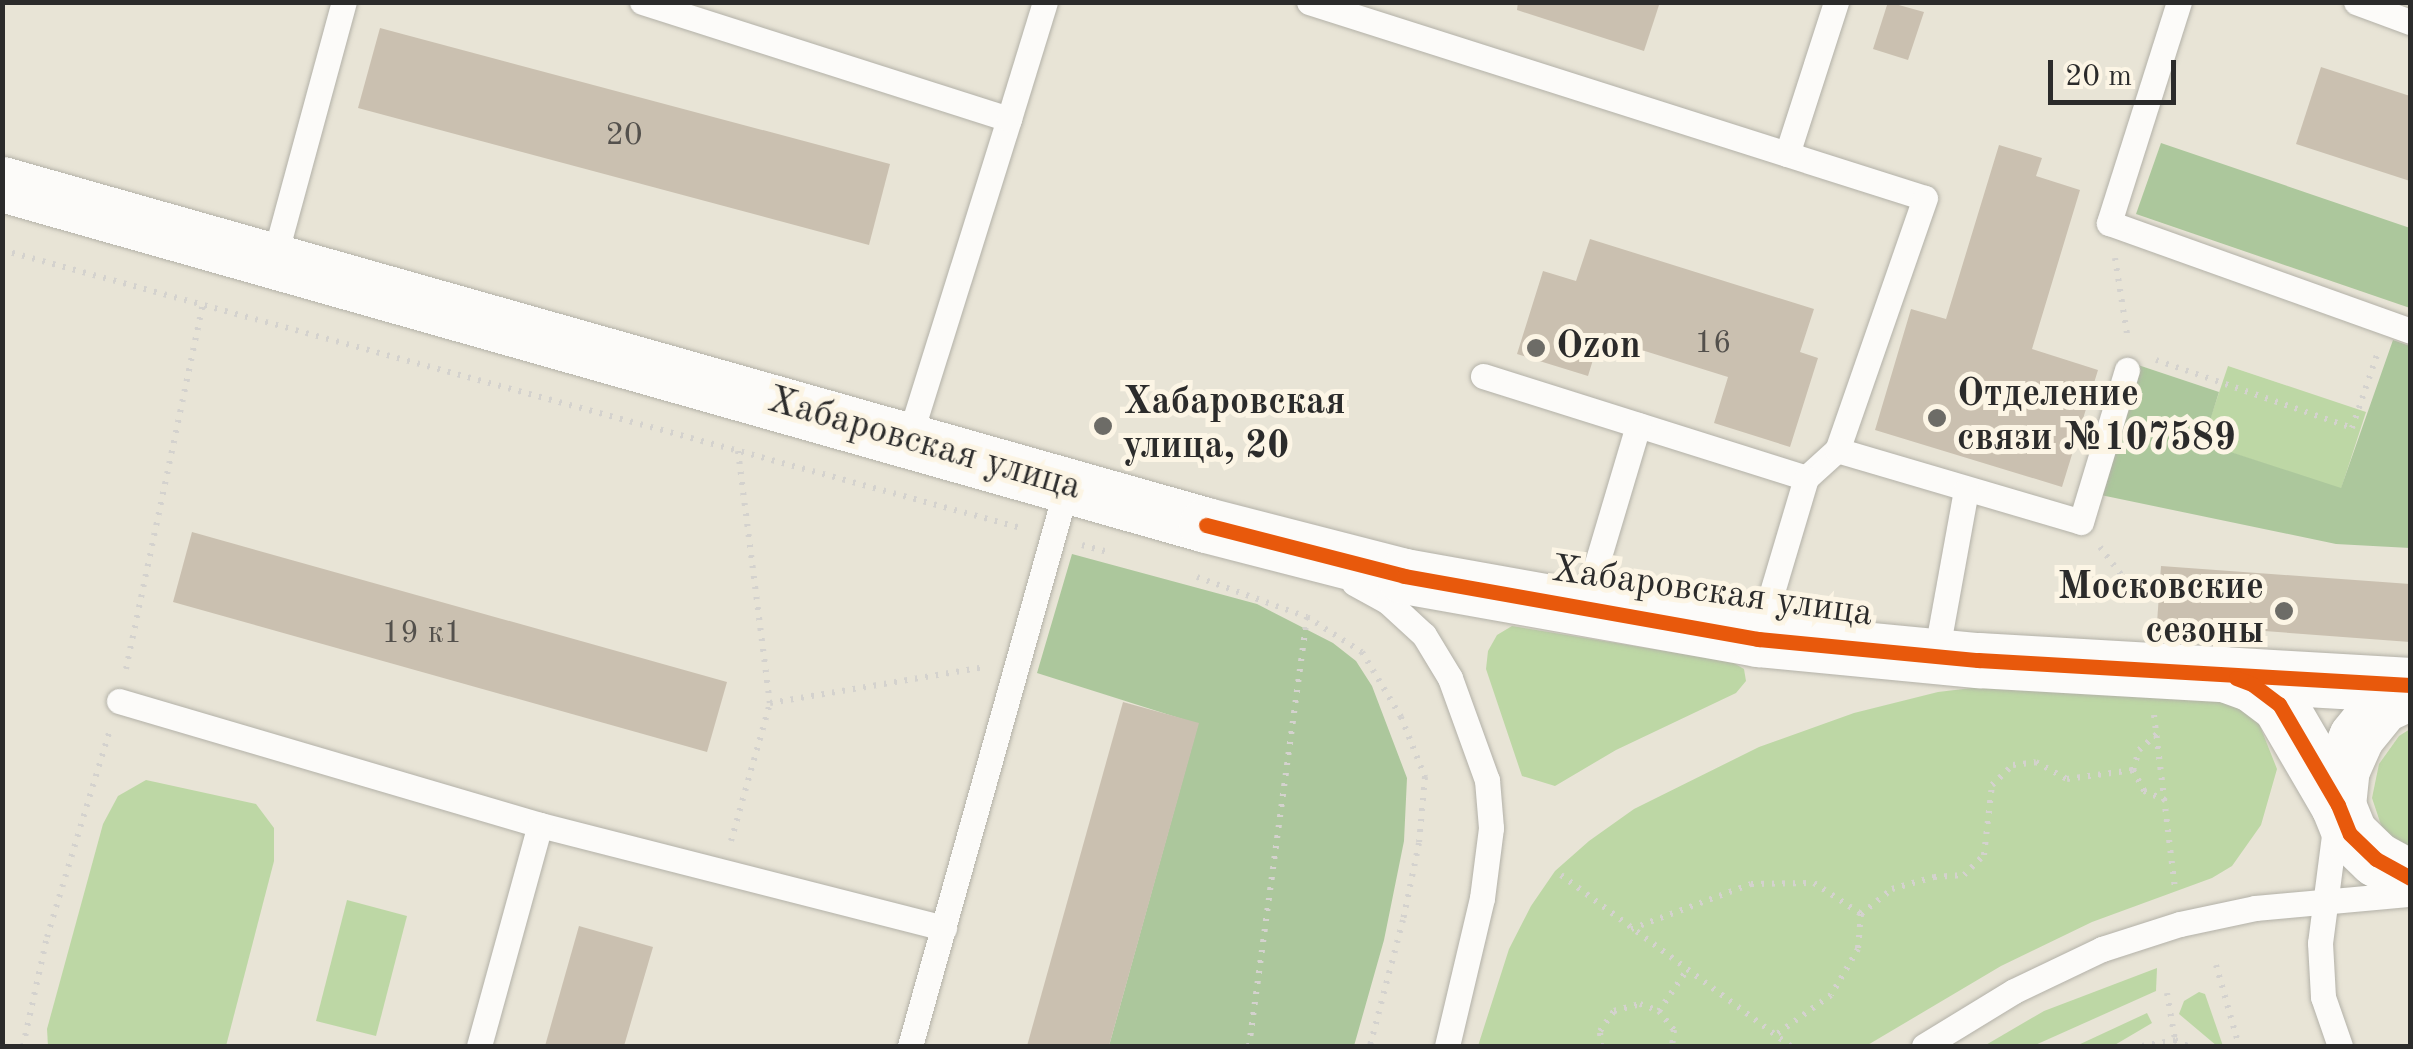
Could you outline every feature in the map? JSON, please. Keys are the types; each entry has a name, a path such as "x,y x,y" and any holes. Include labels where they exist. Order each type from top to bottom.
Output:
{"main road":[{"name":"Хабаровская улица","path":"2,184 1278,545 1404,576 1758,639 2410,688"},
{"name":"Хабаровская улица","path":"2217,672 2252,684 2280,704 2350,834 2376,859 2410,878"},
{"name":"Хабаровская улица","path":"2338,806 2342,769 2356,737 2382,705 2410,688"}],"lane":[{"path":"274,259 344,2"},
{"path":"642,2 1009,119"},
{"path":"908,441 1045,2"},
{"path":"1309,2 1925,198 1836,450 1806,478 1758,639"},
{"path":"1787,154 1836,2"},
{"path":"2179,2 2109,223 2399,326"},
{"path":"2356,2 2410,22"},
{"path":"1836,450 2081,522 2128,360"},
{"path":"1482,376 1806,478"},
{"path":"1582,610 1638,425"},
{"path":"910,1046 1067,486"},
{"path":"1936,655 1966,490"},
{"path":"1278,545 1387,601 1424,635 1450,678 1472,730 1487,780 1491,828 1482,898 1447,1046"},
{"path":"119,701 540,825 944,928"},
{"path":"2338,806 2320,942 2324,997 2340,1046"},
{"path":"479,1046 540,825"},
{"path":"1924,1046 2014,992 2084,958 2180,924 2326,900 2410,894"}],"path":[{"path":"2109,223 2128,360 2352,428 2399,326"},
{"path":"2,250 1122,556"},
{"path":"722,872 770,703 738,451"},
{"path":"2081,522 2139,598"},
{"path":"1192,575 1307,617 1362,652 1382,678 1425,777 1411,882 1370,1046"},
{"path":"1249,1046 1307,617"},
{"path":"770,703 1018,661"},
{"path":"2152,701 2176,888"},
{"path":"2157,734 2139,750 2133,770 2144,791 2165,800"},
{"path":"1774,1036 1831,995 1858,949 1861,914 1892,889 1934,876 1964,874 1984,855 1992,785 2013,765 2036,762 2067,779 2133,770"},
{"path":"1562,876 1790,1046"},
{"path":"1632,929 1751,884 1814,884 1861,914"},
{"path":"2216,965 2238,1046"},
{"path":"1660,1011 1687,970"},
{"path":"2167,993 2175,1040"},
{"path":"1602,1046 1600,1031 1614,1010 1640,1004 1660,1011 1674,1030 1672,1046"},
{"path":"2142,1046 2175,1040 2188,1046"}],"green space":[{"path":"2161,143 2410,228 2410,308 2136,214"},
{"path":"2393,340 2410,346 2410,548 2336,544 2096,494 2135,364 2219,392 2203,443 2341,488"},
{"path":"2228,366 2366,412 2341,489 2202,443"},
{"path":"1072,554 1257,604 1333,643 1356,661 1372,686 1407,778 1404,841 1384,940 1354,1046 1109,1046 1198,724 1037,673"},
{"path":"1512,626 1732,662 1744,669 1746,681 1736,693 1616,750 1555,786 1522,776 1486,669 1488,651 1497,635"},
{"path":"1989,686 2221,699 2240,707 2258,721 2277,769 2261,825 2232,866 2212,878 2092,922 2001,966 1866,1046 1478,1046 1509,949 1531,906 1555,871 1634,809 1759,747 1854,713 1938,692"},
{"path":"2410,729 2410,852 2383,831 2372,798 2379,764 2399,736"},
{"path":"146,780 256,804 274,828 274,861 226,1046 48,1046 47,1029 103,824 118,796"},
{"path":"347,900 407,916 376,1036 316,1021"},
{"path":"2157,968 2156,991 2033,1046 1984,1046 2044,1011"},
{"path":"2199,992 2205,994 2223,1046 2217,1046 2179,1014 2184,1001"},
{"path":"2147,1013 2152,1023 2113,1046 2076,1046"}],"building":[{"path":"1518,2 1660,2 1644,51 1517,10"},
{"path":"1888,2 1924,12 1908,60 1873,49"},
{"path":"380,28 890,164 869,245 358,108"},
{"path":"2321,67 2410,96 2410,181 2296,144"},
{"path":"1999,145 2042,158 2036,176 2080,190 2032,349 2098,370 2062,487 1875,430 1911,309 1946,319"},
{"path":"1590,239 1814,309 1800,352 1818,358 1790,447 1714,423 1728,377 1600,337 1588,376 1517,354 1543,271 1576,281"},
{"path":"192,532 727,682 707,752 173,602"},
{"name":"Московские сезоны","path":"2161,566 2410,584 2410,642 2157,623"},
{"path":"1123,702 1199,723 1109,1046 1027,1046"},
{"path":"579,926 653,947 624,1046 545,1046"}],"cycle path":[{"path":"1206,525 1404,576 1758,639 1978,660 2410,685"},
{"path":"2236,678 2252,684 2279,704 2338,805 2350,834 2376,859 2410,878"}],"place":[{"name":"Ozon","path":"1536,348"},
{"name":"Отделение связи №107589","path":"1937,418"},
{"name":"Хабаровская улица, 20","path":"1103,426"},
{"name":"Московские сезоны","path":"2284,611"}]}
